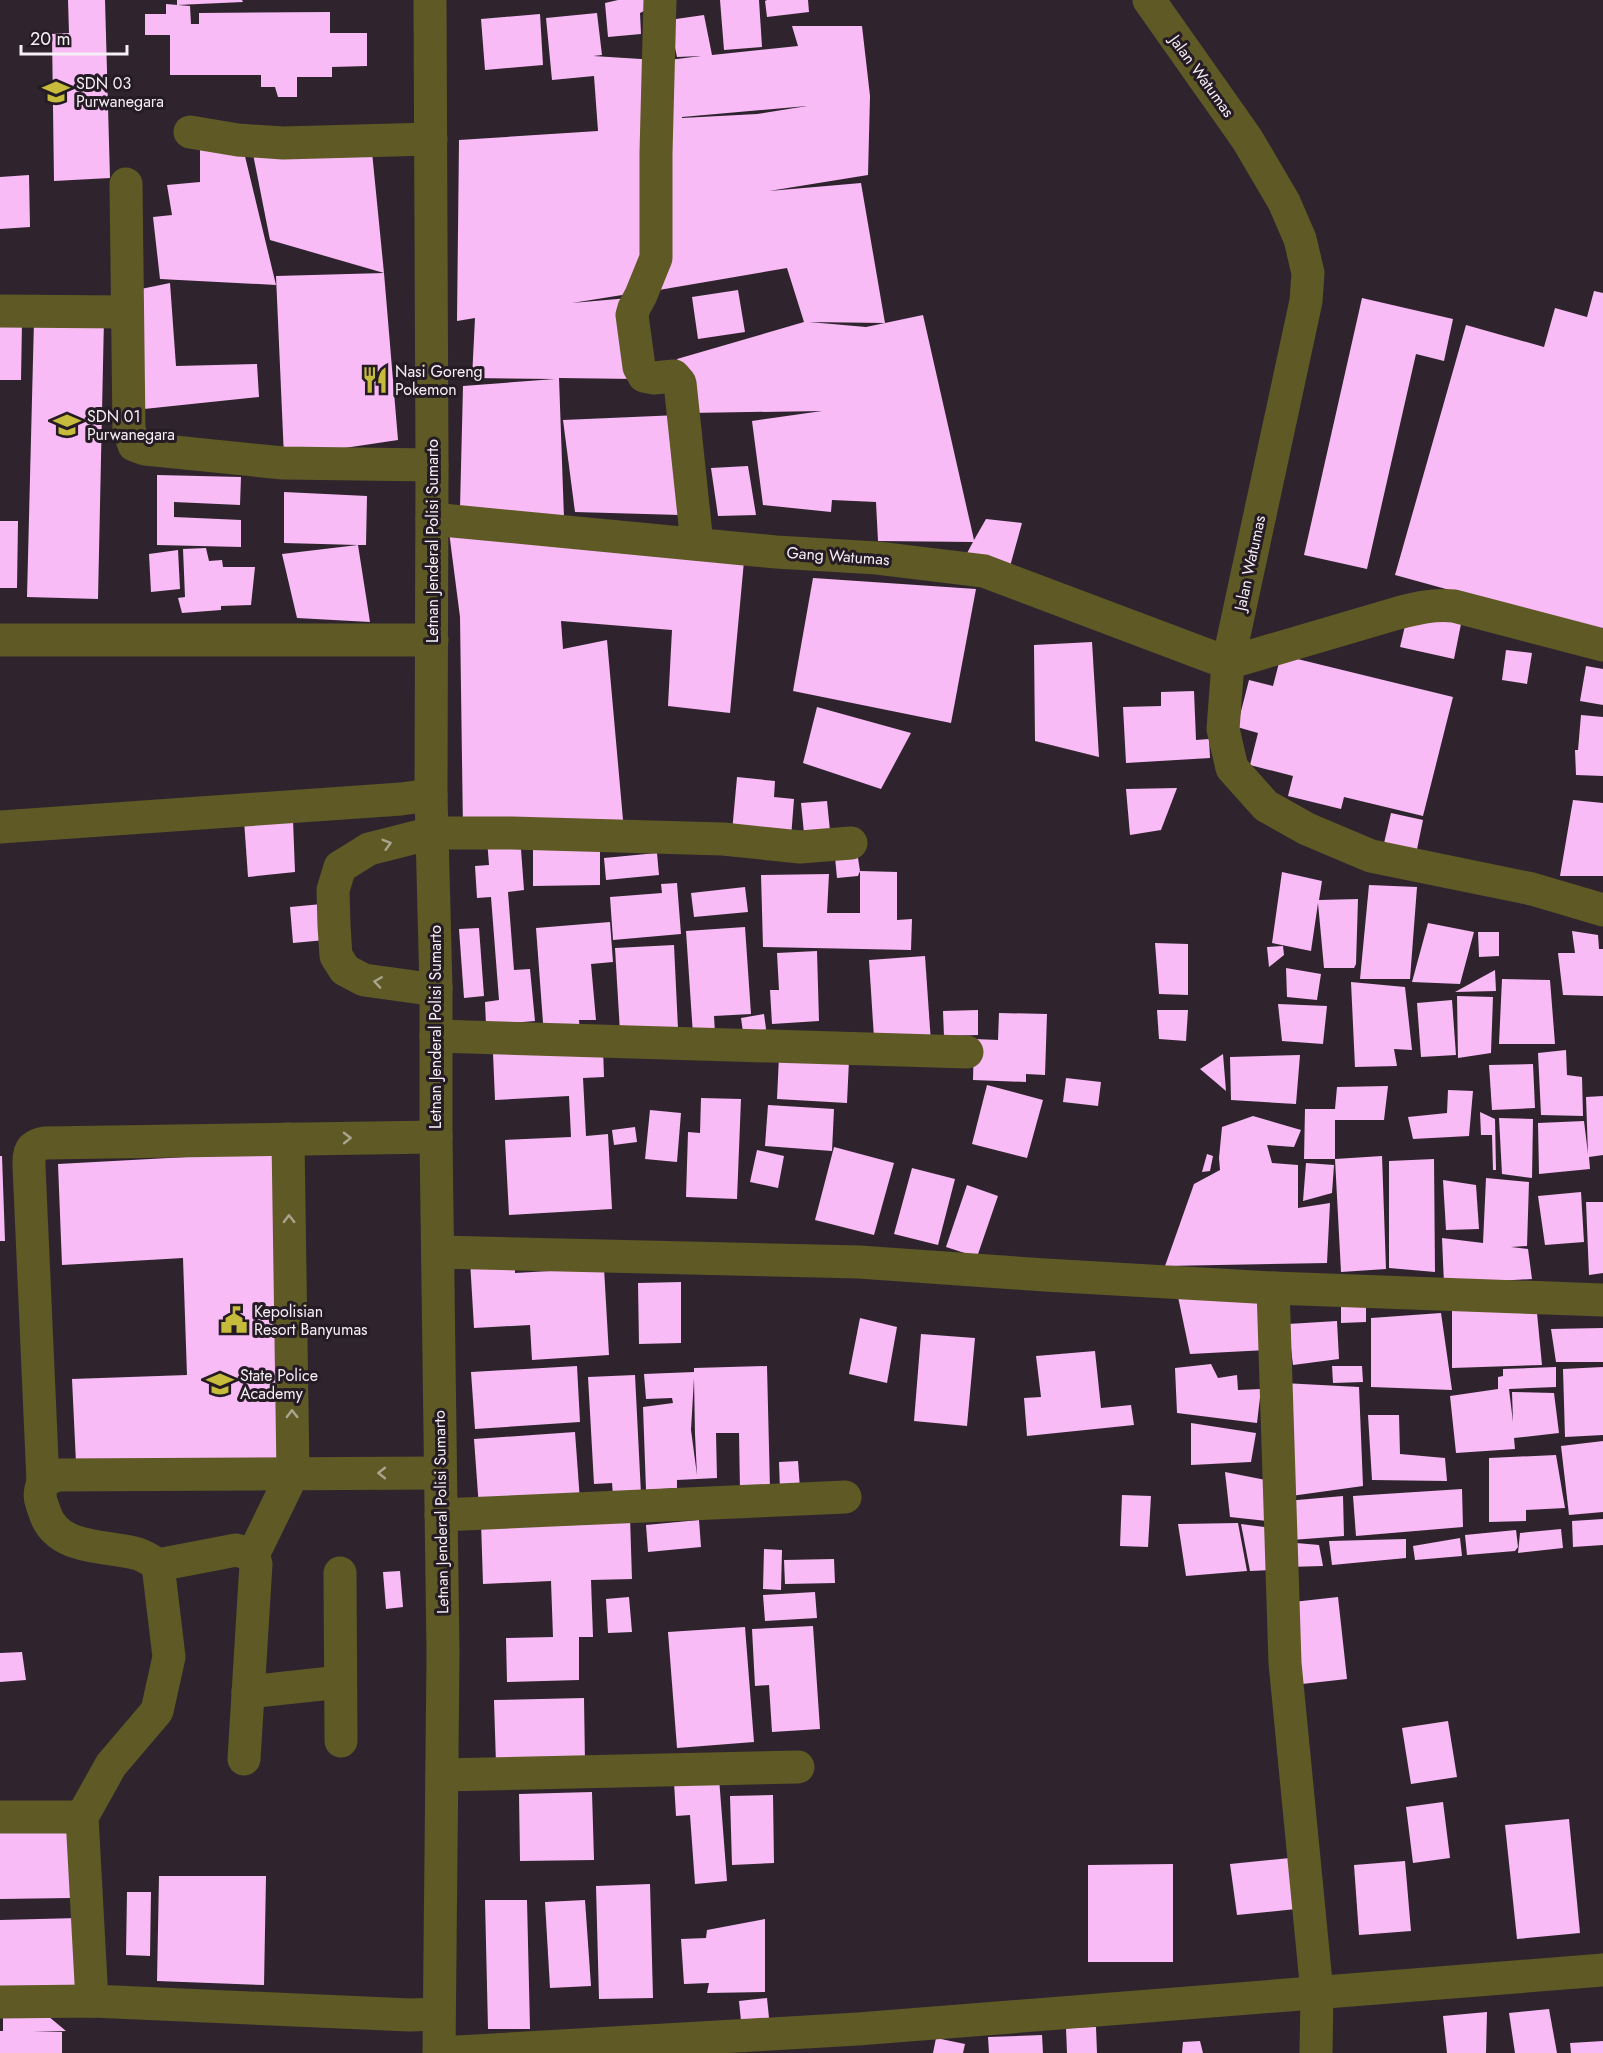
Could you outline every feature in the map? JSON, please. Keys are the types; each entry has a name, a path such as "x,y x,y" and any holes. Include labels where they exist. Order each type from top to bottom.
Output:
{"street":[{"name":"Letnan Jenderal Polisi Sumarto","path":"430,0 431,795 436,988 443,1654 440,2053"},
{"path":"660,0 656,258 632,315 639,367 644,376 654,378 674,376 680,383 697,544"},
{"name":"Jalan Watumas","path":"1149,0 1247,139 1284,202 1300,239 1308,273 1306,301 1228,663 1223,729 1232,768 1266,806 1307,829 1371,856 1532,889 1603,910"},
{"path":"190,132 238,140 284,144 431,139"},
{"path":"126,184 129,430 134,444 145,449 283,463 432,465"},
{"path":"0,311 126,312"},
{"name":"Gang Watumas","path":"432,519 776,552 877,558 984,572 1228,663"},
{"path":"1228,663 1398,612 1438,605 1454,606 1603,645"},
{"path":"0,640 432,640"},
{"path":"0,827 431,795"},
{"path":"436,988 364,980 345,970 336,956 333,890 340,867 369,849 432,833 700,838 800,847 851,843"},
{"path":"436,1036 967,1052"},
{"path":"253,1555 236,1550 158,1565 139,1554 75,1543 59,1532 47,1519 39,1494 43,1482 29,1151 45,1143 436,1137"},
{"path":"244,1759 256,1564 253,1555 293,1473 288,1139"},
{"path":"438,1252 859,1262 1273,1288 1603,1300"},
{"path":"1273,1288 1285,1663 1317,1993 1316,2053"},
{"path":"43,1482 57,1475 440,1473"},
{"path":"441,1515 845,1497"},
{"path":"92,2001 82,1817 111,1766 157,1711 169,1657 158,1565"},
{"path":"340,1573 341,1741"},
{"path":"248,1692 340,1682"},
{"path":"442,1775 798,1767"},
{"path":"0,1817 82,1817"},
{"path":"440,2053 858,2029 1603,1970"},
{"path":"0,2002 92,2001 410,2016 440,2014"}],"building":[{"path":"68,0 105,0 110,178 54,181 52,34 69,33"},
{"path":"177,0 242,0 243,2 177,5"},
{"path":"618,0 647,0 648,9 640,13 641,34 608,37 605,3"},
{"path":"720,0 759,0 762,47 724,50"},
{"path":"808,0 809,12 767,17 765,1"},
{"path":"166,4 190,6 191,24 199,24 199,13 330,12 330,33 367,33 367,66 332,67 332,77 297,77 297,97 278,97 275,87 261,87 261,75 170,75 170,35 145,35 145,14 166,14"},
{"path":"597,13 602,55 593,56 657,60 641,292 572,303 629,298 636,379 559,378 564,518 460,508 463,386 555,379 472,378 475,318 457,321 459,140 598,131 594,76 552,80 546,18"},
{"path":"540,14 543,65 485,70 481,19"},
{"path":"704,15 712,55 798,46 792,26 862,26 870,96 868,175 769,191 861,183 885,323 923,315 974,540 986,519 1022,523 1009,570 966,555 973,542 878,541 876,502 832,500 831,512 763,505 752,421 822,411 688,413 677,359 804,322 787,268 653,291 661,61 701,56 677,57 669,20","holes":["807,106 757,114 682,118 682,117","809,322 885,323 866,327"]},
{"path":"200,144 243,148 276,285 160,279 153,217 172,215 167,185 200,182"},
{"path":"252,149 372,152 384,273 270,240"},
{"path":"29,175 30,227 0,229 0,177"},
{"path":"384,273 398,440 284,457 276,276"},
{"path":"170,283 176,366 257,364 259,397 144,409 136,290"},
{"path":"738,290 745,332 698,339 692,297"},
{"path":"1594,291 1603,293 1603,632 1395,575 1466,325 1544,347 1555,308 1587,317"},
{"path":"1362,298 1453,319 1444,361 1416,354 1367,569 1304,555"},
{"name":"SDN 01 Purwanegara","path":"104,318 98,599 27,597 34,320"},
{"path":"0,321 22,322 21,380 0,380"},
{"path":"679,415 680,515 575,512 563,420"},
{"path":"748,466 756,515 718,516 711,468"},
{"path":"157,475 241,477 240,505 174,502 174,517 241,520 241,547 157,545"},
{"path":"284,492 367,496 366,545 284,543"},
{"path":"0,521 18,521 17,588 0,588"},
{"path":"448,524 744,561 730,713 668,706 672,630 561,621 563,649 607,640 624,831 463,831 460,617"},
{"path":"358,545 370,622 297,618 282,554"},
{"path":"206,548 209,561 222,560 223,567 255,567 251,605 221,606 221,610 182,613 178,598 185,597 183,549"},
{"path":"178,550 180,589 151,592 149,554"},
{"path":"813,578 976,589 951,723 793,691"},
{"path":"1408,613 1461,624 1454,659 1400,647"},
{"path":"1092,642 1099,757 1035,741 1034,645"},
{"path":"1506,650 1532,653 1527,684 1502,680"},
{"path":"1281,655 1453,697 1423,816 1344,797 1341,809 1288,796 1293,776 1250,765 1258,733 1237,727 1249,680 1273,686"},
{"path":"1586,666 1603,669 1603,705 1580,701"},
{"path":"1194,691 1196,740 1209,739 1210,758 1126,763 1123,707 1161,706 1161,692"},
{"path":"817,707 911,733 881,789 803,763"},
{"path":"1581,715 1603,717 1603,776 1576,775 1575,750 1578,750"},
{"path":"737,777 775,781 774,797 794,799 791,838 732,832"},
{"path":"1177,788 1161,830 1130,835 1126,789"},
{"path":"1573,800 1603,803 1603,876 1560,876"},
{"path":"827,801 830,831 804,833 801,803"},
{"path":"1391,813 1423,820 1415,859 1382,852"},
{"path":"244,820 293,820 295,872 248,877"},
{"path":"520,836 524,890 508,892 514,970 530,969 535,1021 486,1025 485,1002 499,1000 491,897 477,898 475,866 489,865 487,839"},
{"path":"600,840 600,885 533,886 533,842"},
{"path":"856,845 860,871 858,876 837,878 834,847"},
{"path":"657,853 659,875 606,880 604,858"},
{"path":"860,871 897,872 897,920 912,919 911,950 763,947 761,875 829,874 827,913 860,913"},
{"path":"1282,872 1322,881 1319,900 1358,899 1354,968 1324,968 1318,903 1311,951 1272,943"},
{"path":"677,883 681,934 613,940 610,897 662,893 661,884"},
{"path":"1369,885 1417,887 1410,979 1360,979"},
{"path":"745,887 748,912 694,917 691,893"},
{"path":"322,904 325,940 293,943 290,907"},
{"path":"610,922 613,962 591,964 596,1020 579,1020 580,1033 544,1036 536,928"},
{"path":"1428,923 1474,932 1460,984 1412,982"},
{"path":"745,927 751,1014 714,1016 715,1033 693,1035 686,931"},
{"path":"479,928 484,996 464,998 459,929"},
{"path":"1572,931 1598,935 1599,949 1603,949 1603,996 1563,995 1558,953 1575,953"},
{"path":"1478,932 1499,932 1499,956 1479,957"},
{"path":"1155,943 1188,944 1188,995 1159,994"},
{"path":"674,945 678,1029 620,1032 615,948"},
{"path":"1283,946 1284,955 1269,967 1267,947"},
{"path":"817,951 819,1021 772,1024 770,990 779,990 777,953"},
{"path":"925,956 931,1043 874,1038 869,960"},
{"path":"1286,968 1321,974 1317,1000 1287,997"},
{"path":"1495,970 1496,991 1455,992"},
{"path":"1502,979 1550,980 1555,1044 1499,1044"},
{"path":"1351,982 1405,987 1412,1050 1394,1049 1397,1066 1355,1067"},
{"path":"1457,996 1493,997 1491,1053 1458,1058"},
{"path":"1452,1000 1456,1055 1421,1057 1417,1003"},
{"path":"1278,1004 1327,1006 1323,1044 1282,1041"},
{"path":"978,1010 978,1035 944,1036 943,1011"},
{"path":"1157,1010 1188,1010 1186,1041 1159,1039"},
{"path":"999,1013 1047,1014 1045,1075 1026,1074 1026,1082 973,1080 974,1039 998,1040"},
{"path":"764,1014 767,1036 744,1039 741,1018"},
{"path":"603,1048 604,1077 583,1078 586,1136 608,1134 612,1209 509,1215 505,1140 571,1137 569,1096 495,1100 493,1053"},
{"path":"1566,1050 1567,1075 1582,1077 1583,1116 1541,1115 1538,1053"},
{"path":"1223,1054 1226,1091 1200,1069"},
{"path":"1300,1055 1296,1104 1231,1100 1230,1057"},
{"path":"779,1056 849,1060 847,1103 777,1099"},
{"path":"1533,1064 1535,1108 1492,1110 1489,1065"},
{"path":"1066,1078 1101,1082 1098,1106 1063,1102"},
{"path":"987,1085 1043,1100 1027,1158 972,1144"},
{"path":"1388,1086 1384,1120 1335,1120 1335,1159 1304,1159 1305,1109 1335,1109 1337,1087"},
{"path":"1448,1090 1473,1091 1469,1136 1413,1139 1408,1117 1447,1113"},
{"path":"1603,1096 1603,1155 1589,1157 1590,1169 1539,1174 1538,1123 1584,1121 1588,1154 1586,1097"},
{"path":"701,1098 741,1099 737,1199 686,1197 688,1132 700,1133"},
{"path":"768,1105 834,1109 832,1151 765,1146"},
{"path":"650,1110 681,1113 677,1162 645,1159"},
{"path":"1480,1112 1495,1119 1496,1170 1493,1170 1492,1135 1481,1135"},
{"path":"1253,1116 1301,1130 1294,1147 1267,1145 1272,1163 1298,1165 1298,1208 1330,1203 1327,1263 1165,1266 1194,1184 1220,1170 1222,1127"},
{"path":"1499,1118 1533,1119 1532,1178 1502,1174"},
{"path":"635,1127 637,1142 614,1145 612,1130"},
{"path":"834,1147 894,1163 874,1235 815,1220"},
{"path":"757,1150 784,1156 778,1188 750,1182"},
{"name":"Kepolisian Resort Banyumas","path":"280,1152 286,1460 76,1463 72,1379 187,1375 183,1258 62,1265 58,1164"},
{"path":"1207,1154 1213,1156 1210,1171 1202,1172"},
{"path":"0,1156 2,1156 5,1241 0,1241"},
{"path":"1382,1156 1386,1269 1341,1272 1335,1159"},
{"path":"1434,1159 1435,1272 1389,1268 1389,1161"},
{"path":"1306,1163 1334,1165 1332,1193 1303,1201"},
{"path":"912,1168 955,1179 938,1245 894,1234"},
{"path":"1486,1178 1529,1182 1527,1246 1511,1247 1528,1249 1532,1279 1444,1284 1442,1238 1483,1243"},
{"path":"1443,1180 1476,1185 1479,1229 1446,1230"},
{"path":"967,1185 998,1196 977,1257 946,1247"},
{"path":"1581,1192 1584,1242 1545,1245 1538,1196"},
{"path":"1586,1202 1603,1202 1603,1273 1589,1275"},
{"path":"515,1257 515,1273 604,1268 609,1355 532,1360 530,1325 474,1328 470,1260"},
{"path":"681,1282 681,1343 639,1344 638,1283"},
{"path":"1177,1292 1267,1299 1267,1350 1190,1354"},
{"path":"1341,1305 1366,1305 1366,1322 1341,1323"},
{"path":"1452,1308 1537,1313 1542,1365 1452,1368"},
{"path":"1441,1313 1452,1390 1371,1387 1371,1318"},
{"path":"860,1318 897,1327 887,1383 849,1374"},
{"path":"1337,1321 1339,1359 1293,1365 1288,1324"},
{"path":"1603,1328 1603,1362 1556,1362 1551,1329"},
{"path":"921,1334 975,1338 967,1426 914,1421"},
{"path":"1095,1351 1101,1408 1131,1405 1134,1425 1027,1436 1024,1398 1041,1397 1036,1356"},
{"path":"1211,1364 1218,1378 1237,1375 1238,1390 1261,1389 1257,1423 1177,1413 1175,1368"},
{"path":"577,1366 580,1422 475,1429 471,1372"},
{"path":"767,1366 770,1489 740,1490 739,1433 716,1433 717,1478 677,1480 677,1488 646,1490 643,1407 673,1403 672,1398 646,1399 644,1374 694,1372 694,1368","holes":["694,1378 697,1475 691,1430"]},
{"path":"1332,1366 1362,1366 1363,1382 1333,1383"},
{"path":"1556,1367 1556,1387 1509,1389 1513,1422 1512,1392 1554,1393 1559,1433 1514,1438 1515,1449 1456,1453 1450,1396 1498,1389 1498,1377 1503,1376 1503,1369"},
{"path":"1603,1367 1603,1435 1565,1437 1563,1369"},
{"path":"635,1375 641,1494 613,1495 612,1483 594,1484 588,1377"},
{"path":"1283,1383 1359,1387 1363,1486 1291,1496"},
{"path":"1368,1415 1399,1415 1400,1454 1445,1458 1447,1481 1372,1480"},
{"path":"1191,1423 1256,1433 1251,1462 1191,1465"},
{"path":"575,1432 580,1501 479,1508 474,1439"},
{"path":"1603,1441 1603,1512 1569,1515 1561,1446"},
{"path":"1556,1455 1565,1508 1526,1510 1526,1521 1489,1522 1489,1458"},
{"path":"798,1461 800,1489 780,1490 779,1462"},
{"path":"1225,1472 1271,1481 1277,1522 1230,1517"},
{"path":"1462,1489 1463,1527 1356,1536 1353,1496"},
{"path":"1122,1495 1151,1496 1148,1547 1120,1546"},
{"path":"1343,1496 1344,1536 1292,1540 1286,1501"},
{"path":"630,1517 632,1579 591,1580 593,1637 579,1637 579,1680 507,1682 506,1638 553,1637 551,1581 483,1584 481,1522"},
{"path":"1603,1519 1603,1545 1573,1547 1572,1521"},
{"path":"699,1520 701,1547 648,1552 646,1525"},
{"path":"1238,1523 1247,1571 1186,1576 1178,1524"},
{"path":"1241,1524 1272,1528 1275,1570 1250,1571"},
{"path":"1561,1529 1563,1548 1518,1553 1520,1533"},
{"path":"1516,1530 1518,1547 1515,1551 1467,1555 1465,1535"},
{"path":"1460,1538 1462,1556 1415,1560 1413,1546"},
{"path":"1406,1539 1406,1558 1332,1565 1329,1541"},
{"path":"1285,1542 1319,1545 1323,1566 1288,1567"},
{"path":"764,1549 782,1550 781,1590 763,1589"},
{"path":"834,1559 835,1583 785,1584 784,1560"},
{"path":"400,1571 403,1607 386,1609 383,1572"},
{"path":"815,1592 817,1618 765,1621 763,1595"},
{"path":"629,1597 632,1632 608,1633 606,1599"},
{"path":"1338,1597 1347,1679 1302,1684 1293,1602"},
{"path":"813,1626 820,1729 772,1732 769,1685 755,1686 752,1629"},
{"path":"745,1627 754,1742 677,1748 668,1632"},
{"path":"22,1652 26,1680 0,1682 0,1653"},
{"path":"584,1698 585,1763 496,1765 494,1700"},
{"path":"1448,1721 1457,1777 1411,1784 1402,1728"},
{"path":"719,1778 727,1881 695,1884 690,1815 676,1816 674,1782"},
{"path":"592,1792 594,1860 520,1861 519,1794"},
{"path":"773,1795 774,1863 732,1865 730,1796"},
{"path":"1443,1802 1450,1858 1413,1863 1406,1807"},
{"path":"1569,1819 1580,1933 1517,1939 1505,1825"},
{"path":"68,1830 71,1898 0,1899 0,1832"},
{"path":"1290,1858 1296,1909 1237,1915 1230,1864"},
{"path":"1405,1861 1411,1931 1359,1935 1354,1865"},
{"path":"1173,1864 1173,1962 1088,1962 1088,1865"},
{"path":"159,1876 266,1876 264,1985 157,1981"},
{"path":"650,1884 653,1998 599,1999 596,1886"},
{"path":"127,1892 151,1892 150,1956 126,1955"},
{"path":"485,1900 527,1900 530,2029 488,2029"},
{"path":"585,1900 591,1986 550,1988 545,1902"},
{"path":"78,1918 78,1986 0,1986 0,1920"},
{"path":"765,1919 765,1992 707,1993 709,1983 684,1984 681,1939 706,1938 707,1930"},
{"path":"767,1998 769,2018 741,2021 739,2001"},
{"path":"36,2006 66,2031 33,2032 62,2032 62,2053 0,2053 3,2011"},
{"path":"1549,2009 1557,2053 1515,2053 1509,2013"},
{"path":"1487,2012 1486,2053 1447,2053 1443,2016"},
{"path":"1096,2027 1097,2053 1067,2053 1066,2028"},
{"path":"1042,2035 1043,2053 989,2053 988,2037"},
{"path":"936,2038 965,2044 963,2053 933,2053"},
{"path":"1200,2041 1203,2053 1182,2053 1183,2042"},
{"path":"1603,2041 1603,2053 1571,2053 1570,2043"}],"place":[{"name":"SDN 03 Purwanegara","path":"56,92"},
{"name":"Nasi Goreng Pokemon","path":"375,380"},
{"name":"SDN 01 Purwanegara","path":"67,425"},
{"name":"Kepolisian Resort Banyumas","path":"234,1320"},
{"name":"State Police Academy","path":"220,1384"}]}
